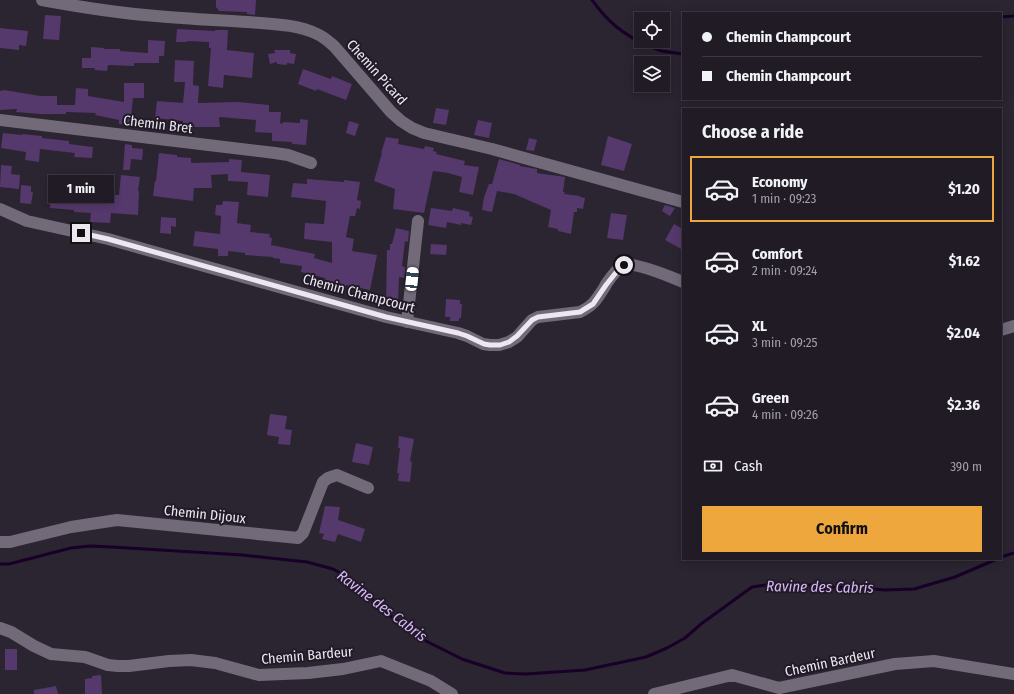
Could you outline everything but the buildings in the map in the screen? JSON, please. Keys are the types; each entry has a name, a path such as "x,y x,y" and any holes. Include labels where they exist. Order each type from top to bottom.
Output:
{"street":[{"name":"Chemin Picard","path":"42,0 112,12 262,23 303,29 316,33 325,38 343,56 391,112 412,128 434,136 492,149 682,202"},
{"name":"Chemin Bret","path":"0,120 276,153 288,155 311,163"},
{"name":"Chemin Champcourt","path":"0,208 27,221 108,239 386,317 458,333 490,345 500,345 509,342 532,320 538,317 580,312 587,309 593,304 610,280 624,265 638,266 682,282"},
{"path":"407,322 418,221"},
{"path":"1002,330 1014,326"},
{"name":"Chemin Dijoux","path":"0,542 10,542 71,527 117,520 298,538 303,533 323,482 328,478 337,475 368,488"},
{"name":"Chemin Bardeur","path":"0,628 11,632 51,654 85,657 108,665 118,666 191,660 215,663 259,675 308,673 381,661 431,681 452,694"},
{"name":"Chemin Bardeur","path":"654,694 732,675 779,688 895,664 934,661 1014,674"}],"waterway":[{"path":"592,0 609,21 638,41 661,51 682,54"},
{"path":"1002,17 1014,16"},
{"name":"Ravine des Cabris","path":"0,564 9,564 71,548 90,546 242,555 307,562 333,569 351,579 389,615 426,641 462,659 505,673 526,674 585,670 646,657 685,638 701,624 752,587 773,584 885,590 914,589 955,577 995,560"},
{"name":"Ravine des Cabris","path":"1002,557 1014,553"}],"route":[{"path":"81,233 108,239 386,317 458,333 490,345 500,345 509,342 532,320 538,317 580,312 587,309 593,304 618,270 624,265"}]}
